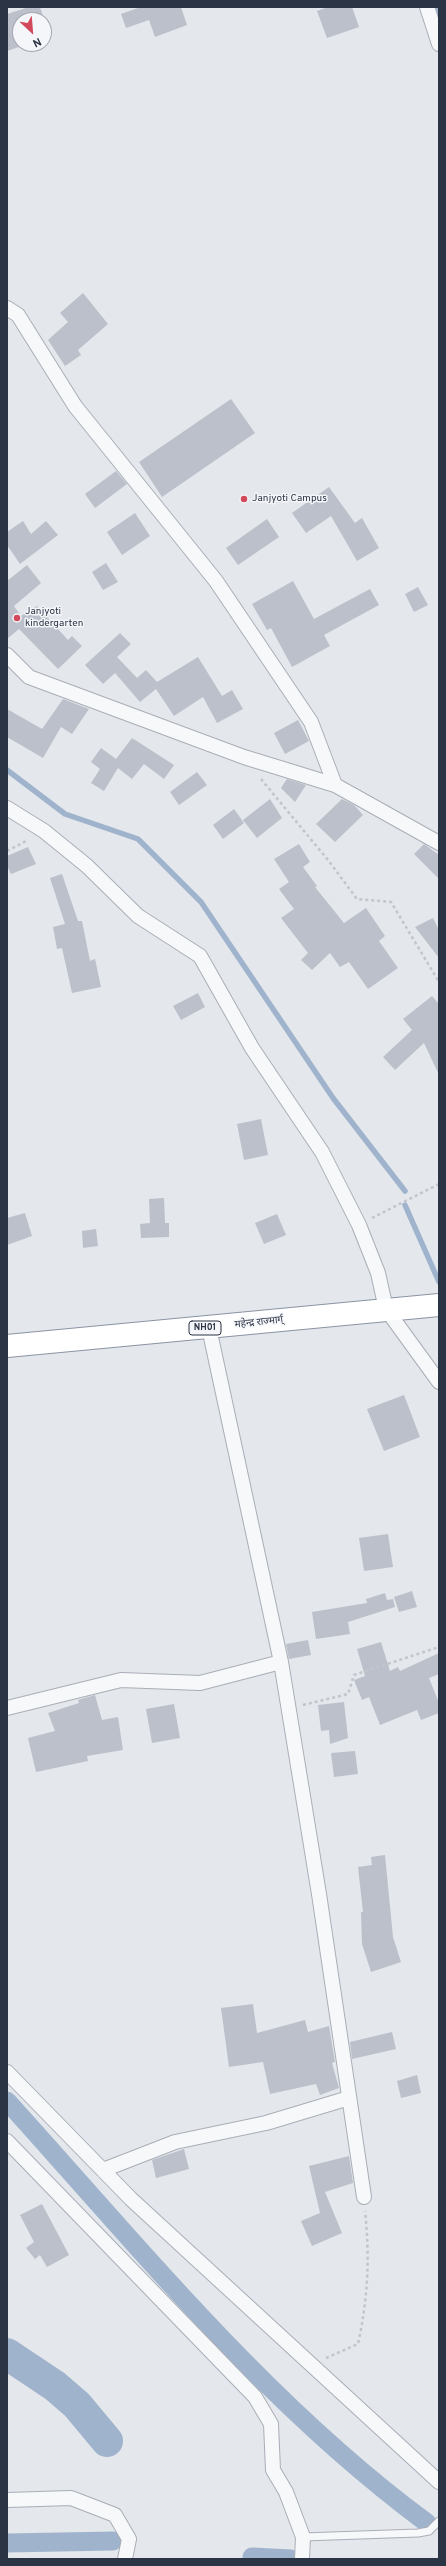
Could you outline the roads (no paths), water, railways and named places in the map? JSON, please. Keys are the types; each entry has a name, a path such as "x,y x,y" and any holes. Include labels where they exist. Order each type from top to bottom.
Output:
{"highway":[{"name":"महेन्द्र राज्मार्ग्","path":"7,1346 439,1305"}],"street":[{"path":"427,7 439,44"},
{"path":"7,308 18,315 74,406 216,581 311,722 335,785"},
{"path":"7,655 29,677 244,757 335,785 439,843"},
{"path":"7,808 44,831 87,866 138,916 200,956 252,1048 322,1152 359,1225 394,1309 439,1382"},
{"path":"209,1328 281,1662 364,2197"},
{"path":"7,1708 121,1680 200,1683 281,1662"},
{"path":"7,2072 131,2199 439,2482"},
{"path":"103,2170 175,2142 266,2123 349,2098"},
{"path":"7,2141 255,2397 271,2424 273,2470 286,2492 303,2547"},
{"path":"7,2500 72,2498 115,2515 129,2539 125,2559"}],"lane":[{"path":"303,2547 429,2531 439,2521"}],"waterway":[{"path":"436,7 439,16"},
{"path":"7,770 65,814 138,839 201,902 333,1098 405,1191"},
{"path":"405,1205 439,1282"},
{"path":"7,2101 156,2268 259,2376 313,2428 368,2477 427,2523"},
{"path":"7,2354 55,2386 77,2405 107,2441"},
{"path":"7,2543 113,2541"},
{"path":"252,2557 291,2559"}],"place":[{"name":"Janjyoti Campus","path":"244,499"},
{"name":"Janjyoti kindergarten","path":"17,618"}]}
